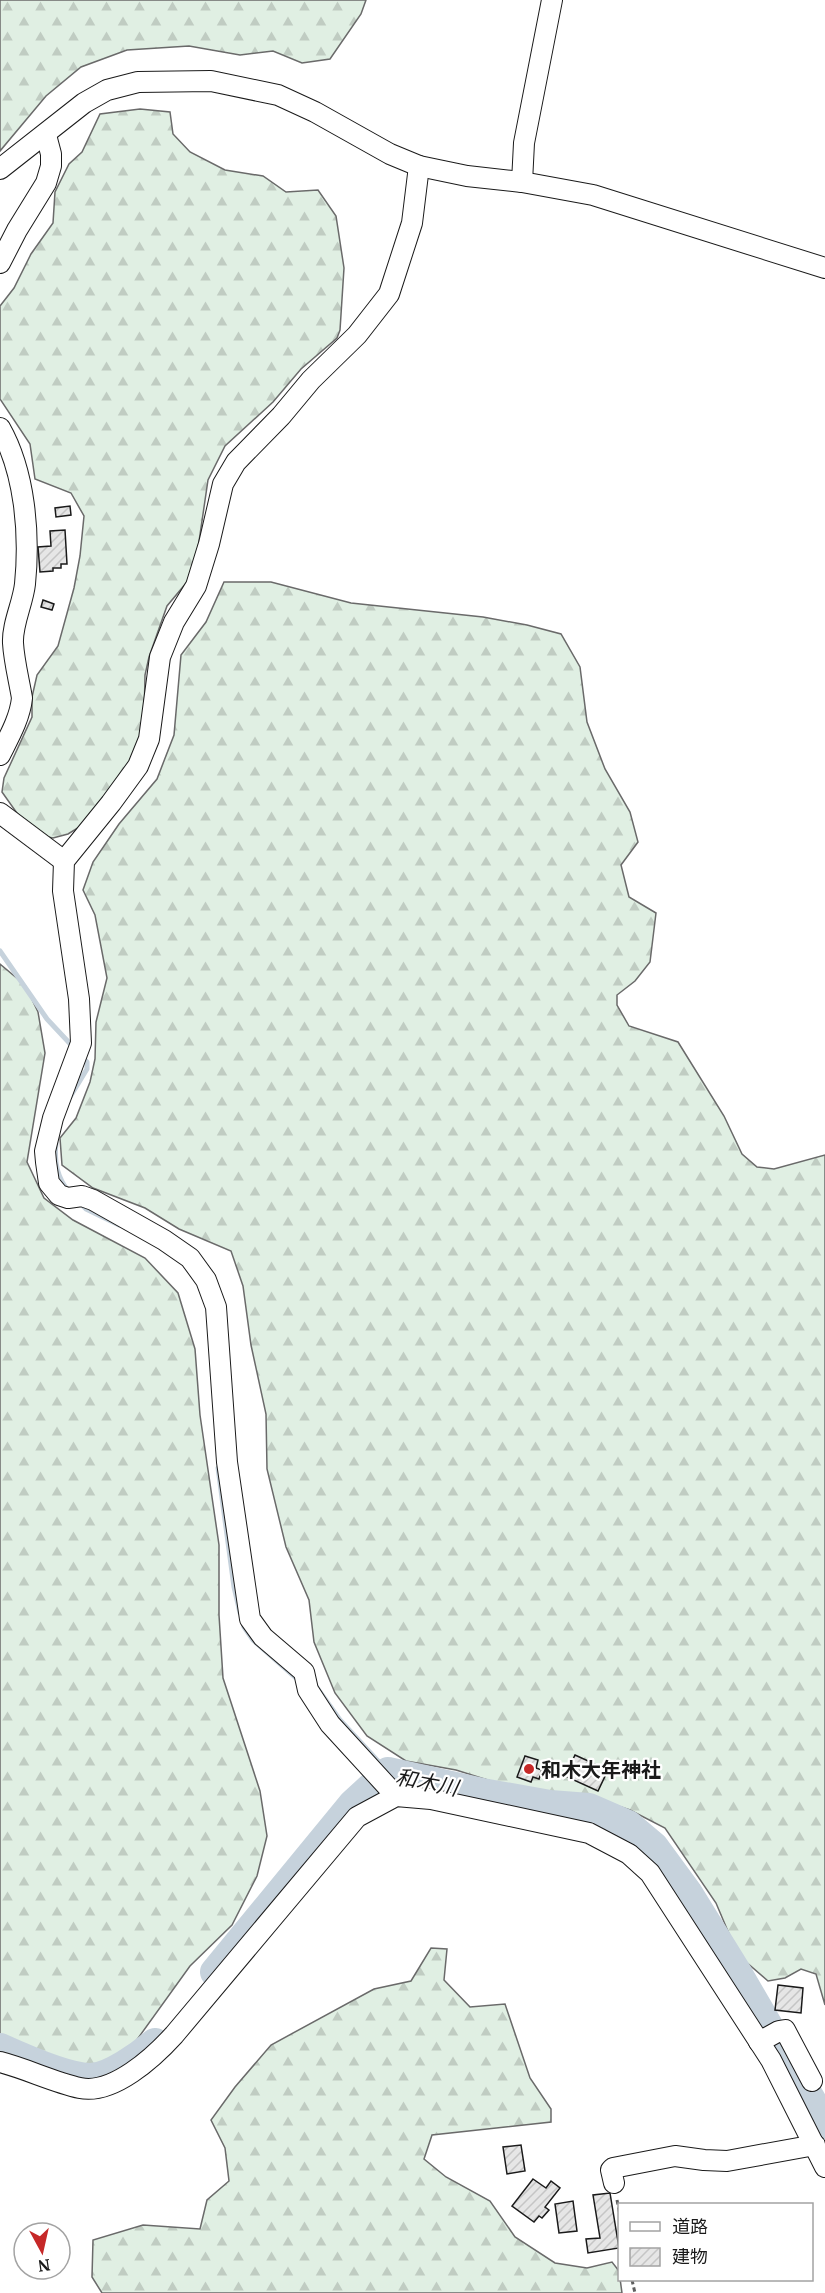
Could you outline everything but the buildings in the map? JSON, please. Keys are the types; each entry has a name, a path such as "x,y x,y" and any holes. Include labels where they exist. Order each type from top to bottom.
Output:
{"street":[{"path":"522,182 524,143 552,0"},
{"path":"0,170 84,103 107,90 138,82 211,81 278,95 315,112 390,154 419,166 467,176 522,182 593,195 825,268"},
{"path":"0,263 46,183 51,166 51,154 46,135"},
{"path":"419,166 412,223 389,294 357,335 311,380 281,416 236,462 223,484 209,544 196,586 174,622 160,657 149,739 138,766 64,861 63,891 79,999 79,1052 59,1098 45,1151 49,1183 59,1195 93,1200 165,1240 190,1258 206,1280 216,1307 227,1462 247,1610 250,1619 263,1637 306,1681 330,1724 393,1792 589,1833 629,1854 650,1873 767,2038 825,2167"},
{"path":"0,428 17,470 27,517 25,585 13,641 22,698 12,731 0,755"},
{"path":"0,813 64,861"},
{"path":"0,2062 81,2088 104,2085 141,2067 174,2035 357,1817 393,1792"},
{"path":"767,2038 785,2030 812,2081"},
{"path":"614,2183 611,2170 613,2168 655,2159 675,2156 727,2161 815,2145"}],"green space":[{"path":"0,0 366,0 361,14 330,59 302,63 273,51 240,55 189,46 127,50 81,67 46,96 0,151"},
{"path":"140,109 170,112 173,134 190,152 225,170 263,176 286,192 318,190 336,216 344,268 340,330 337,338 301,369 273,402 225,446 208,480 197,555 187,582 167,606 149,657 145,675 144,723 132,759 86,823 68,834 53,838 43,836 19,816 2,792 4,778 32,717 32,697 37,675 58,646 74,588 84,516 71,493 35,479 30,444 0,399 0,306 14,288 31,254 53,223 55,192 69,164 82,152 100,114"},
{"path":"224,582 271,582 351,603 483,617 561,634 580,667 587,722 605,769 630,812 638,842 621,865 629,897 656,913 650,962 635,981 617,995 617,1005 629,1026 678,1042 724,1116 742,1154 757,1167 774,1169 825,1155 825,2005 816,1974 801,1969 785,1978 768,1981 738,1955 716,1903 665,1828 630,1810 594,1798 510,1787 456,1770 406,1761 367,1736 335,1693 314,1642 309,1600 286,1547 267,1469 266,1414 251,1345 243,1286 231,1251 179,1229 145,1208 93,1188 62,1165 60,1138 76,1118 90,1082 95,1059 96,1022 107,978 95,915 83,890 93,862 119,824 157,779 174,735 181,655 206,622"},
{"path":"0,964 25,985 38,1012 45,1053 27,1162 44,1198 73,1220 145,1258 178,1293 195,1349 200,1415 219,1545 219,1615 223,1678 260,1791 267,1836 257,1876 232,1925 190,1966 131,2048 99,2066 68,2063 0,2036"},
{"path":"431,1948 447,1949 444,1980 470,2007 505,2004 530,2078 551,2109 551,2122 432,2135 424,2159 446,2177 490,2201 515,2237 555,2263 587,2268 612,2262 618,2270 618,2281 620,2281 622,2293 102,2293 92,2277 93,2240 143,2225 200,2229 207,2200 229,2181 225,2148 211,2120 235,2087 271,2045 374,1989 411,1981"}],"waterway":[{"path":"0,951 47,1019 75,1049"},
{"path":"70,1097 87,1069 87,1062 81,1056"},
{"path":"56,1143 57,1170 70,1193"},
{"path":"81,1204 86,1209 119,1225"},
{"path":"218,1468 234,1587 240,1613"},
{"path":"244,1627 253,1640 295,1677"},
{"path":"315,1685 340,1720 388,1772"},
{"name":"和木川","path":"215,1972 353,1804 388,1772 482,1793 550,1805 589,1808 628,1825 654,1847 687,1892 739,1976 825,2124"},
{"name":"和木川","path":"0,2048 57,2071 90,2078 115,2070 155,2043"}],"place":[{"name":"和木大年神社","path":"529,1769"}]}
